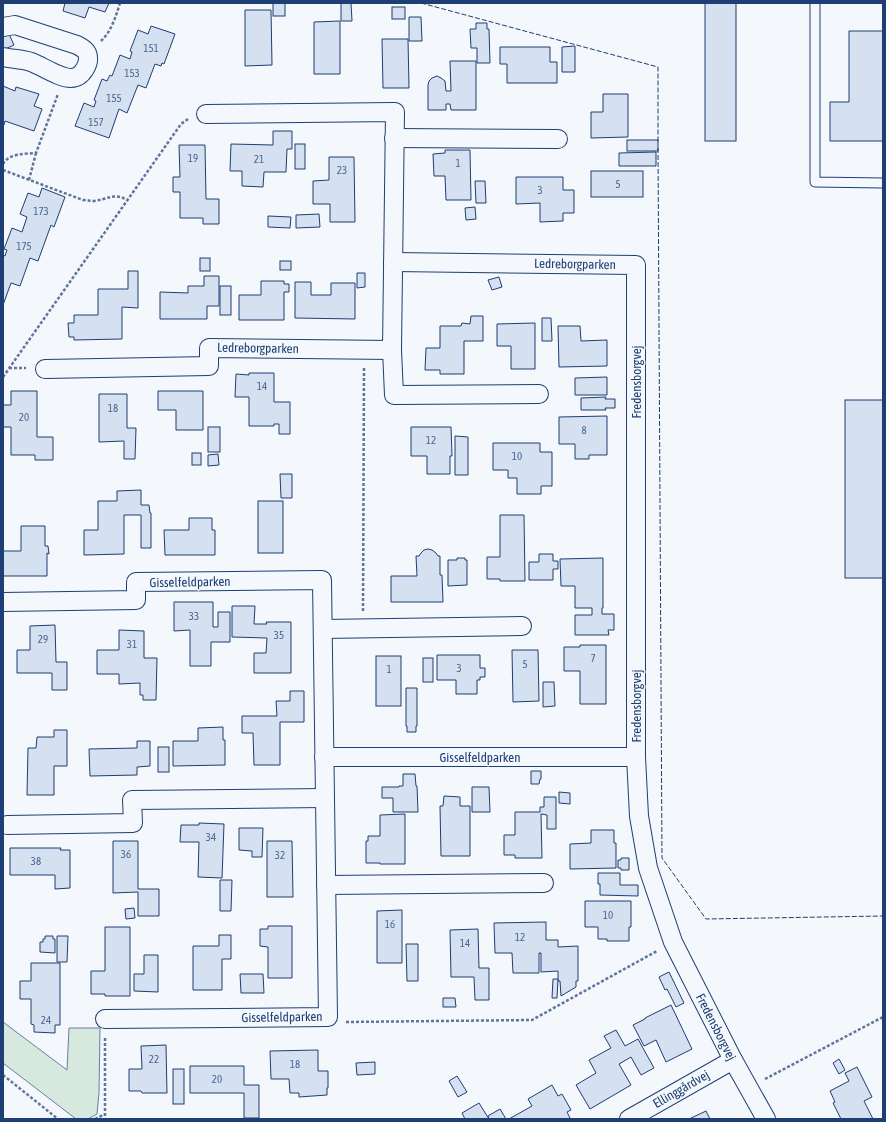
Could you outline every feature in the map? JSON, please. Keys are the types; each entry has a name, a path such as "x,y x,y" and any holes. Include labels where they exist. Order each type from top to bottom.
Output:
{"street":[{"path":"3,27 15,25 77,45 83,48 88,58 82,73 77,77 71,78 64,77 30,62 3,57"},
{"path":"206,114 395,112 392,350 394,395 539,394"},
{"path":"394,138 558,139"},
{"name":"Ledreborgparken","path":"393,262 636,265"},
{"name":"Fredensborgvej","path":"636,265 636,757 639,816 648,868 673,942 733,1060 766,1119"},
{"name":"Ledreborgparken","path":"45,369 208,366 209,348 392,350"},
{"name":"Gisselfeldparken","path":"3,602 136,600 136,582 322,580 328,1016 105,1019"},
{"path":"323,629 522,626"},
{"name":"Gisselfeldparken","path":"324,757 636,757"},
{"path":"6,825 133,824 132,800 325,798"},
{"path":"326,886 544,883"},
{"name":"Ellinggårdvej","path":"629,1119 733,1060"}],"lane":[{"path":"815,3 815,182 883,182"}],"path":[{"path":"86,53 106,36 120,3"},
{"path":"29,180 36,152 64,77"},
{"path":"3,376 181,124 190,118 205,118 206,114"},
{"path":"3,164 5,160 11,156 36,152"},
{"path":"3,170 83,200 94,201 114,196 122,197 128,200"},
{"path":"363,629 364,349"},
{"path":"328,1016 344,1022 532,1020 673,942"},
{"path":"749,1088 883,1017"},
{"path":"105,1019 105,1119"},
{"path":"3,1075 58,1119"},
{"path":"95,1119 105,1114"}],"shaded area":[{"path":"3,1022 67,1070 69,1028 100,1028 99,1093 97,1114 88,1119 76,1119 3,1063"}],"building":[{"path":"65,3 109,3 105,12 89,7 85,18 63,11"},
{"path":"273,3 285,3 285,16 273,16"},
{"path":"341,3 351,3 352,21 341,21"},
{"path":"705,3 736,3 736,141 705,141"},
{"path":"392,7 405,7 405,19 392,19"},
{"path":"245,10 271,10 272,65 245,66"},
{"path":"409,17 421,17 422,41 409,41"},
{"path":"340,21 340,74 314,74 314,22"},
{"path":"476,23 487,23 487,29 489,29 490,63 477,63 477,48 471,48 470,29 476,29"},
{"path":"151,26 175,34 164,64 162,63 161,66 155,64 146,88 138,85 127,113 119,109 109,138 75,126 84,103 94,107 96,101 94,100 102,79 107,81 110,75 112,76 120,55 130,59 132,52 130,51 138,30 148,34"},
{"path":"849,31 883,31 883,141 830,141 830,102 849,102"},
{"path":"9,34 14,45 3,50 3,37"},
{"path":"382,39 408,39 409,88 383,88"},
{"path":"575,46 575,72 562,72 562,47"},
{"path":"500,47 550,47 550,62 557,62 557,83 507,83 507,64 500,64"},
{"path":"450,61 476,61 476,110 451,110 450,104 446,104 446,110 428,110 428,85 432,78 437,76 441,78 445,81 446,91 451,91"},
{"path":"3,86 15,91 16,87 39,94 34,106 42,109 34,131 5,121 3,125"},
{"path":"603,94 628,94 628,137 591,138 591,112 603,112"},
{"path":"273,131 292,131 292,149 287,149 286,172 264,172 263,187 242,186 242,171 230,171 231,144 273,145"},
{"path":"627,140 658,140 658,151 627,151"},
{"path":"295,144 305,144 305,169 295,169"},
{"path":"179,145 205,145 206,199 219,199 219,224 203,224 203,218 180,218 180,192 173,192 173,177 180,177"},
{"path":"445,150 470,150 471,200 446,200 445,176 434,176 433,154 445,153"},
{"path":"656,152 656,166 619,166 619,153"},
{"path":"329,157 354,157 355,222 330,222 330,204 313,204 313,181 329,180"},
{"path":"591,171 643,171 643,197 591,197"},
{"path":"516,177 563,177 563,190 574,190 574,213 563,213 563,221 540,222 540,203 516,204"},
{"path":"475,181 485,181 486,203 476,203"},
{"path":"42,188 65,197 54,227 51,225 38,261 30,258 20,286 11,283 3,305 3,255 5,256 7,250 4,249 12,228 22,232 27,217 20,214 28,193 39,197"},
{"path":"475,207 476,219 466,220 465,208"},
{"path":"319,214 320,227 296,228 296,215"},
{"path":"268,216 291,217 290,228 268,227"},
{"path":"200,258 210,258 210,271 200,271"},
{"path":"280,261 291,261 291,270 280,270"},
{"path":"128,271 138,271 138,308 122,307 122,339 74,340 74,337 69,337 68,323 74,323 74,315 98,315 98,289 128,289"},
{"path":"357,273 365,273 365,287 357,288"},
{"path":"204,276 219,276 219,306 207,306 207,319 160,319 160,292 188,293 188,286 204,286"},
{"path":"499,277 502,287 492,290 488,280"},
{"path":"261,281 284,281 284,284 289,284 289,292 284,292 284,320 239,320 239,295 261,295"},
{"path":"295,282 311,282 311,295 331,295 331,283 355,283 355,319 295,318"},
{"path":"220,286 231,286 231,315 220,315"},
{"path":"471,316 483,316 483,341 464,341 464,374 440,374 440,370 425,370 426,348 440,348 440,326 461,326 462,323 470,324"},
{"path":"542,318 551,318 552,341 542,341"},
{"path":"535,323 535,369 511,369 511,346 497,346 497,324"},
{"path":"558,326 580,326 581,341 607,340 607,366 559,367"},
{"path":"249,373 274,373 274,402 290,402 290,434 279,434 279,424 274,424 274,426 249,426 249,397 235,397 236,374 249,375"},
{"path":"607,377 607,395 575,395 575,378"},
{"path":"11,391 37,391 37,437 53,437 53,460 35,460 35,455 11,455 11,427 3,427 3,405 11,405"},
{"path":"158,391 203,391 203,430 176,430 176,410 158,410"},
{"path":"99,394 127,394 127,428 136,428 135,459 124,459 124,441 99,442"},
{"path":"606,397 605,399 615,399 615,408 605,408 606,410 581,410 581,398"},
{"path":"845,400 883,400 883,578 845,578"},
{"path":"607,416 607,455 589,455 589,459 575,459 575,444 559,444 559,417"},
{"path":"208,427 220,427 220,452 208,452"},
{"path":"411,427 451,427 452,456 450,456 450,474 427,474 427,456 411,456"},
{"path":"455,436 468,437 468,475 455,475"},
{"path":"493,443 540,443 540,452 552,452 552,486 541,486 541,494 517,494 517,478 508,478 508,470 493,470"},
{"path":"192,453 201,453 201,465 192,465"},
{"path":"218,454 219,465 208,466 208,455"},
{"path":"280,474 292,474 292,498 281,498"},
{"path":"141,490 141,505 149,505 151,513 151,548 141,548 141,515 124,515 124,554 84,555 84,530 98,530 98,501 117,501 117,491"},
{"path":"258,501 283,501 283,553 258,553"},
{"path":"500,515 524,515 525,581 500,581 500,579 487,579 487,557 500,557"},
{"path":"189,518 212,518 212,530 215,530 215,555 165,555 164,530 189,530"},
{"path":"21,526 45,526 45,546 48,546 49,554 47,553 47,576 3,576 3,551 21,551"},
{"path":"428,549 440,556 440,575 442,575 443,602 391,602 391,576 417,576 416,556 419,556 424,550"},
{"path":"539,554 553,554 553,561 558,561 558,569 553,569 553,580 529,580 529,562 539,562"},
{"path":"457,558 465,558 465,560 467,560 467,585 448,586 448,560 457,560"},
{"path":"603,558 602,614 614,614 614,630 608,630 609,635 575,635 575,615 592,615 592,608 575,608 575,586 561,586 560,559"},
{"path":"174,602 213,602 213,627 218,627 218,612 230,612 230,642 211,642 211,666 190,666 190,630 174,631"},
{"path":"232,606 255,606 254,624 267,624 266,622 291,622 291,673 254,673 254,653 266,653 267,638 232,637"},
{"path":"55,625 56,662 67,662 67,690 52,690 52,673 17,673 17,650 30,650 30,626"},
{"path":"119,630 144,631 144,658 157,658 156,700 143,700 143,695 140,695 140,683 119,684 119,674 97,674 97,650 119,650"},
{"path":"580,645 606,645 606,704 580,704 580,671 564,671 564,647 580,647"},
{"path":"512,650 538,650 539,701 513,702"},
{"path":"437,655 480,655 480,668 485,668 485,677 480,677 480,680 477,680 477,694 456,694 456,680 437,680"},
{"path":"376,656 401,656 401,706 376,706"},
{"path":"423,658 433,658 433,682 423,682"},
{"path":"543,682 554,682 555,706 543,707"},
{"path":"406,688 417,688 416,732 407,732"},
{"path":"290,691 304,691 304,722 280,722 280,765 254,765 253,733 242,733 242,716 277,716 276,701 290,701"},
{"path":"223,727 223,740 225,740 225,765 173,766 173,741 198,741 198,728"},
{"path":"54,730 67,730 67,766 54,766 54,795 27,795 28,748 36,748 37,737 54,737"},
{"path":"137,741 150,741 150,766 137,767 137,775 90,776 89,749 137,748"},
{"path":"158,747 169,747 169,772 158,772"},
{"path":"531,771 541,771 541,779 539,784 531,784"},
{"path":"403,774 415,774 418,812 393,812 393,798 382,798 382,787 403,786"},
{"path":"472,787 489,787 490,812 472,812"},
{"path":"559,792 570,793 570,804 559,803"},
{"path":"444,796 460,797 460,806 470,806 470,856 441,856 440,806 443,806"},
{"path":"544,797 556,797 556,829 547,829 547,815 541,814 542,858 515,858 515,855 504,855 504,835 515,835 515,812 540,812 540,807 544,807"},
{"path":"405,814 405,864 366,863 366,841 368,841 368,836 380,836 380,815"},
{"path":"199,823 224,824 222,878 198,877 199,842 180,842 181,825 199,825"},
{"path":"239,828 263,828 262,857 252,857 252,851 239,850"},
{"path":"591,830 614,830 614,843 616,843 616,868 570,869 570,844 591,843"},
{"path":"113,841 138,841 138,889 159,889 159,916 138,916 138,892 113,893"},
{"path":"267,841 292,841 293,897 267,897"},
{"path":"10,848 61,848 60,850 70,850 70,888 55,889 55,875 10,875"},
{"path":"621,858 629,858 629,870 621,870 621,868 618,868 618,860 621,860"},
{"path":"598,873 620,873 620,885 638,885 638,896 600,895"},
{"path":"220,880 232,880 231,911 220,911"},
{"path":"585,901 631,901 631,927 629,927 629,941 607,941 607,939 598,939 598,927 585,927"},
{"path":"134,908 135,918 126,919 125,909"},
{"path":"402,910 402,963 377,963 377,911"},
{"path":"546,922 546,940 558,940 558,947 578,946 578,981 576,981 576,987 561,996 558,971 541,972 541,953 539,953 539,973 513,973 512,953 495,953 494,923"},
{"path":"268,926 292,926 292,978 268,978 268,947 260,946 260,929 268,929"},
{"path":"105,927 130,927 130,996 105,996 105,994 91,994 91,971 105,971"},
{"path":"478,929 479,968 489,968 489,1000 475,1000 474,977 451,977 450,930"},
{"path":"219,935 231,935 231,959 222,959 222,990 193,990 193,946 219,946"},
{"path":"45,936 53,936 53,939 55,939 55,953 40,952 40,942 43,942"},
{"path":"57,936 68,936 67,962 57,962"},
{"path":"406,944 418,944 418,981 407,981"},
{"path":"144,955 158,955 158,992 134,991 134,974 144,974"},
{"path":"31,963 60,963 60,1025 55,1025 55,1033 34,1032 34,1025 31,1024 31,999 20,999 20,981 31,981"},
{"path":"669,972 684,1003 676,1007 659,977"},
{"path":"240,974 263,974 264,993 241,993"},
{"path":"553,979 558,979 557,998 552,998"},
{"path":"443,998 455,998 456,1007 443,1007"},
{"path":"671,1005 692,1049 666,1062 656,1040 644,1046 633,1025"},
{"path":"616,1030 625,1046 638,1039 654,1068 641,1075 631,1057 619,1064 631,1085 590,1109 576,1085 596,1073 589,1060 611,1048 604,1036"},
{"path":"166,1045 167,1093 142,1093 141,1091 129,1091 129,1069 142,1069 141,1046"},
{"path":"318,1050 318,1071 328,1071 327,1095 299,1097 299,1093 290,1093 289,1079 271,1079 270,1051"},
{"path":"839,1059 845,1070 839,1074 833,1063"},
{"path":"375,1062 375,1074 357,1075 356,1063"},
{"path":"190,1066 244,1066 244,1085 259,1085 259,1118 244,1118 244,1093 190,1093"},
{"path":"857,1067 872,1097 864,1101 873,1119 841,1119 833,1103 835,1102 830,1091 849,1081 845,1073"},
{"path":"173,1069 184,1069 184,1104 173,1104"},
{"path":"457,1076 467,1092 458,1097 449,1081"},
{"path":"552,1085 558,1096 562,1094 571,1110 567,1112 570,1118 509,1119 532,1106 528,1099"},
{"path":"479,1103 489,1119 465,1119 462,1113"},
{"path":"500,1109 506,1119 489,1119 488,1116"},
{"path":"706,1111 710,1119 689,1119"}],"fence":[{"path":"421,3 658,67 658,142"},
{"path":"658,148 662,858 706,919 883,916"}]}
